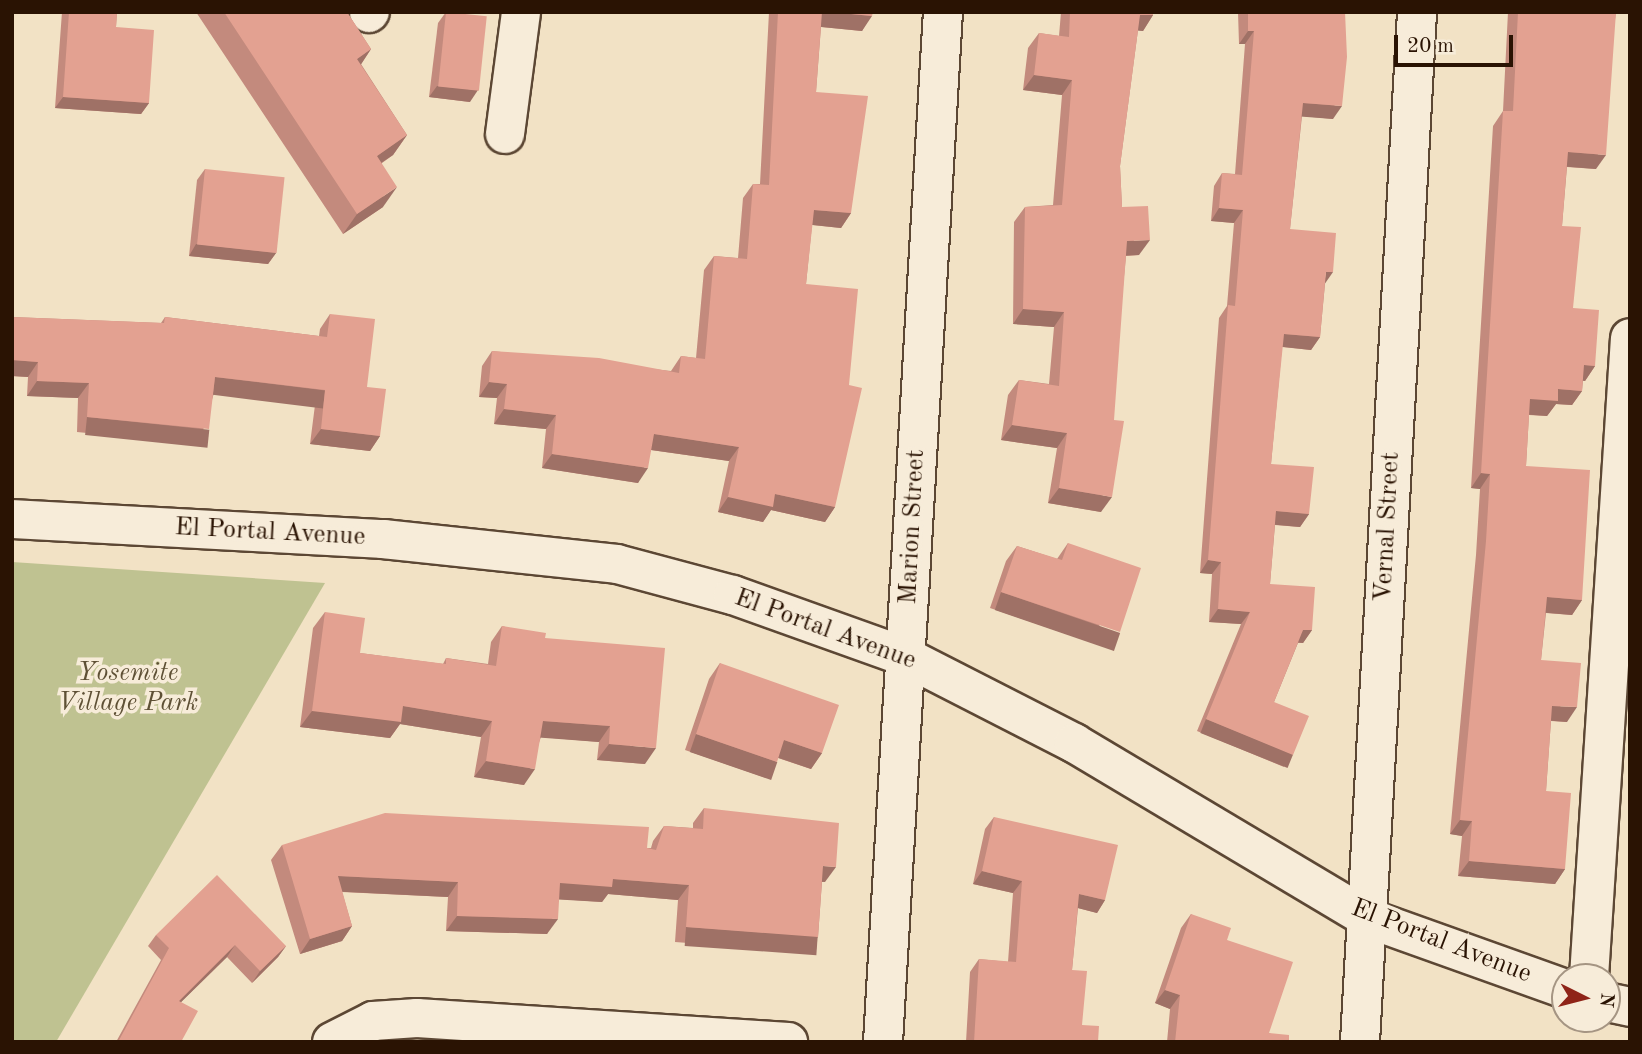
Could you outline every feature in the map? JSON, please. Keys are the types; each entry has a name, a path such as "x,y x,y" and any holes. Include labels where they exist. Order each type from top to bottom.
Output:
{"street":[{"path":"505,134 521,12"},
{"name":"Marion Street","path":"883,1042 943,12"},
{"name":"Vernal Street","path":"1360,1042 1417,12"},
{"path":"1590,963 1630,338"},
{"name":"El Portal Avenue","path":"12,519 383,539 617,565 733,595 906,657 1074,743 1367,918 1551,984"},
{"path":"332,1042 373,1021 417,1018 788,1042"}],"green space":[{"name":"Yosemite Village Park","path":"12,562 325,583 56,1042 12,1042"}],"building":[{"path":"69,12 117,12 116,27 154,30 149,103 63,97"},
{"path":"224,12 347,12 371,49 357,59 407,135 377,156 397,187 357,214"},
{"path":"446,12 487,16 479,91 438,87"},
{"path":"778,12 822,12 816,92 868,96 851,213 814,210 806,284 858,289 849,385 862,388 835,507 775,494 773,507 728,497 739,447 654,434 648,468 552,454 556,415 504,409 507,384 489,382 492,351 599,358 679,373 681,356 705,359 714,256 747,259 753,184 769,185"},
{"path":"830,12 873,12 872,16"},
{"path":"1070,12 1153,12 1153,15 1140,15 1120,166 1122,207 1148,206 1150,240 1127,241 1114,420 1124,421 1112,497 1059,488 1067,433 1012,425 1019,380 1059,386 1064,312 1023,309 1025,207 1062,205 1072,80 1034,75 1039,33 1069,37"},
{"path":"1248,12 1345,12 1347,57 1342,106 1303,103 1290,229 1336,233 1333,272 1326,272 1320,337 1284,334 1271,464 1314,467 1309,514 1276,511 1270,584 1315,587 1312,630 1303,630 1274,702 1309,716 1293,755 1206,719 1250,612 1218,609 1221,562 1208,560 1228,305 1235,306 1243,210 1219,208 1222,173 1242,175 1254,31 1248,31"},
{"path":"1518,12 1616,12 1606,155 1568,152 1562,226 1581,227 1573,308 1599,310 1595,366 1584,365 1582,391 1558,389 1558,401 1530,399 1526,466 1590,470 1582,600 1547,597 1541,660 1581,663 1577,707 1552,706 1546,791 1571,793 1565,869 1469,861 1472,821 1460,820 1486,541 1490,474 1481,473 1503,111 1513,111"},
{"path":"205,169 285,177 277,253 197,245"},
{"path":"330,314 375,319 367,387 386,389 380,436 321,429 325,390 215,377 209,429 87,417 89,383 37,381 38,362 12,360 12,317 164,323 165,317 327,337"},
{"path":"1068,543 1141,568 1120,632 1001,592 1017,546 1062,560"},
{"path":"325,612 365,618 360,653 446,664 446,658 496,666 502,626 546,633 545,638 665,648 656,748 609,744 610,726 543,721 535,769 486,761 492,721 403,706 401,722 312,711"},
{"path":"720,663 839,705 822,753 784,740 777,762 696,734"},
{"path":"704,808 839,823 836,867 823,866 818,937 686,927 689,885 613,879 612,887 560,883 558,919 457,916 458,882 338,876 352,926 310,939 282,845 385,813 649,827 647,848 656,850 664,826 703,829"},
{"path":"994,817 1118,845 1105,900 1079,894 1072,970 1087,971 1082,1025 1099,1026 1098,1042 974,1042 979,959 1016,962 1022,881 982,871"},
{"path":"217,875 286,946 260,971 235,945 179,1001 198,1011 181,1042 118,1042 169,948 156,935"},
{"path":"1191,914 1231,928 1227,940 1293,962 1269,1033 1289,1035 1289,1042 1175,1042 1180,995 1165,990"}]}
